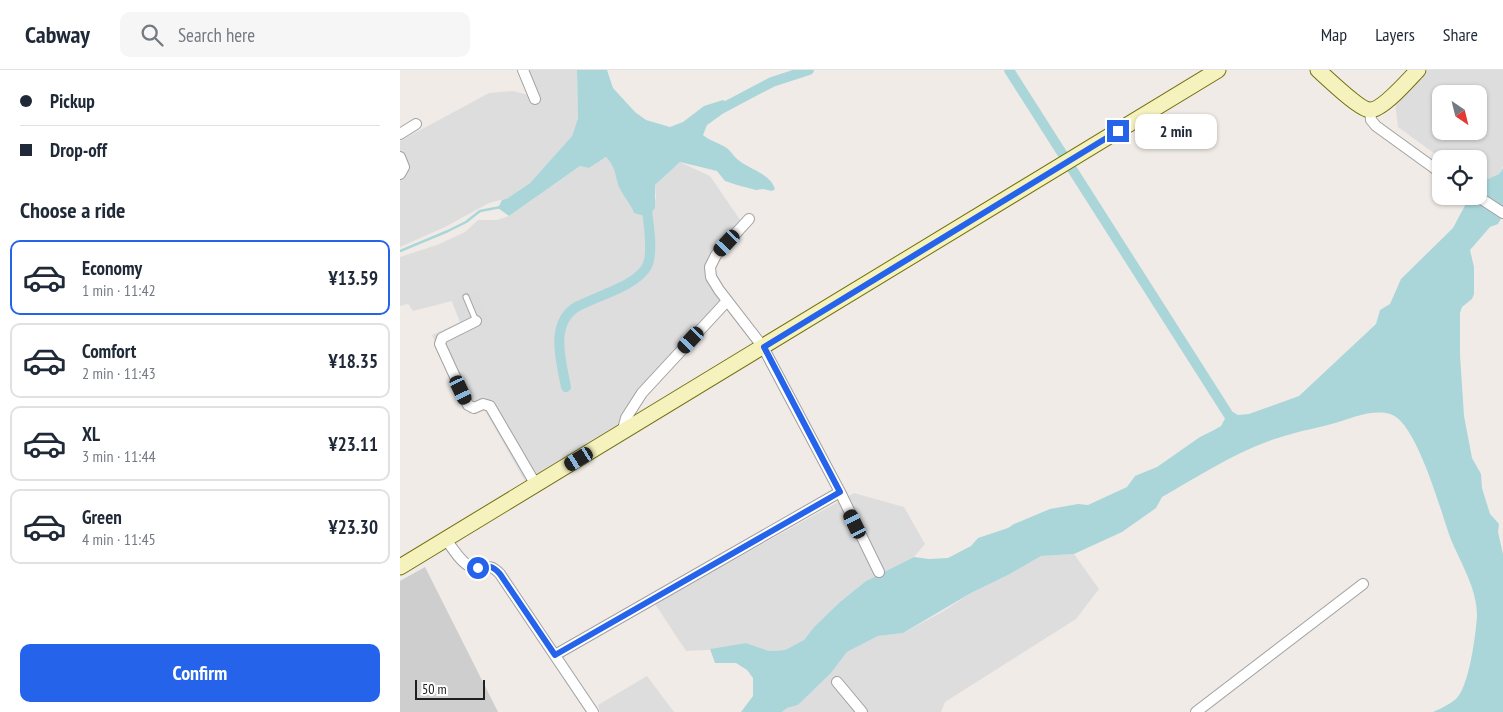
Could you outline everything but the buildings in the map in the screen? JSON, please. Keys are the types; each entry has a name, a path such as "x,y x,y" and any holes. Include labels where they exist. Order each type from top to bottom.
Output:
{"street":[{"path":"524,70 535,99"},
{"path":"400,567 1218,70"},
{"path":"1318,70 1361,106 1370,110 1377,108 1418,70"},
{"path":"1370,110 1371,120 1376,126 1432,166"},
{"path":"400,134 416,124"},
{"path":"400,157 404,167 400,174"},
{"path":"1487,203 1503,212"},
{"path":"749,219 716,255 710,267 711,277 727,301 764,347 840,492 879,572"},
{"path":"622,433 626,418 642,393 727,301"},
{"path":"476,321 442,338 440,344 468,405 474,408 483,404 490,406 536,486"},
{"path":"555,655 840,492"},
{"path":"446,540 465,564 473,568 494,567 500,574 593,712"},
{"path":"1196,712 1363,584"},
{"path":"837,682 862,712"}],"lane":[{"path":"466,296 476,321"}],"shaded area":[{"path":"518,70 577,70 578,118 572,136 530,183 508,198 489,203 445,227 400,247 400,141 489,93 513,91 528,95"},
{"path":"1428,70 1503,70 1503,166 1499,174 1487,179 1487,150 1432,150 1432,152 1398,127 1395,102"},
{"path":"606,157 615,167 620,189 630,202 634,213 656,199 655,185 680,162 710,176 747,230 716,264 713,275 727,295 620,425 526,483 484,409 469,414 432,335 460,322 452,301 413,311 408,304 400,306 400,257 437,245 465,232 478,220 497,220 509,216 580,166 589,168"},
{"path":"477,290 488,318 460,322 452,301"},
{"path":"854,493 904,507 925,544 914,557 866,581 840,602 814,627 804,640 785,650 769,651 746,643 707,650 686,651 655,604"},
{"path":"1074,554 1099,589 1076,619 945,702 941,712 782,712 787,708 798,705 831,673 847,652 878,636 903,633 942,612 971,593 1041,556"},
{"path":"425,567 498,712 400,712 400,581"},
{"path":"647,676 674,712 600,712 598,705"}],"water":[{"path":"577,70 607,70 613,88 635,112 646,120 670,127 683,122 704,106 723,100 729,104 721,115 707,125 703,135 730,151 740,161 763,175 772,183 775,189 772,191 756,190 737,185 725,181 717,171 680,162 655,185 655,208 648,217 634,213 620,189 614,169 606,157 589,168 580,166 509,216 498,208 502,200 530,183 572,136 578,118"},
{"path":"1503,168 1503,215 1498,224 1490,227 1470,250 1474,267 1474,294 1472,299 1462,307 1460,313 1460,355 1464,416 1472,458 1481,474 1482,488 1490,514 1499,524 1498,532 1503,554 1503,712 1433,712 1456,699 1461,693 1473,647 1477,615 1476,605 1471,585 1450,537 1418,449 1400,420 1390,414 1376,413 1285,436 1241,453 1162,497 1156,508 1122,532 1074,554 1041,556 971,593 903,633 878,636 847,652 831,673 798,705 787,708 782,712 741,712 753,696 753,678 747,670 736,663 715,663 710,649 746,643 769,651 785,650 804,640 814,627 840,602 866,581 914,557 929,559 948,558 971,546 978,538 1008,528 1050,509 1078,504 1088,505 1127,487 1135,476 1157,467 1200,437 1221,426 1228,413 1233,412 1238,415 1249,414 1299,396 1376,324 1380,310 1390,304 1401,279 1453,228 1465,205 1487,205 1487,179 1499,174"}],"waterway":[{"path":"717,111 772,82 809,70"},
{"path":"1009,70 1235,425"},
{"path":"566,387 559,343 563,322 569,313 578,306 625,285 645,270 650,253 646,204"},
{"path":"400,251 448,231 466,222 480,211 501,207"}],"route":[{"path":"478,568 494,567 555,655 840,492 764,347 1118,131"}]}
